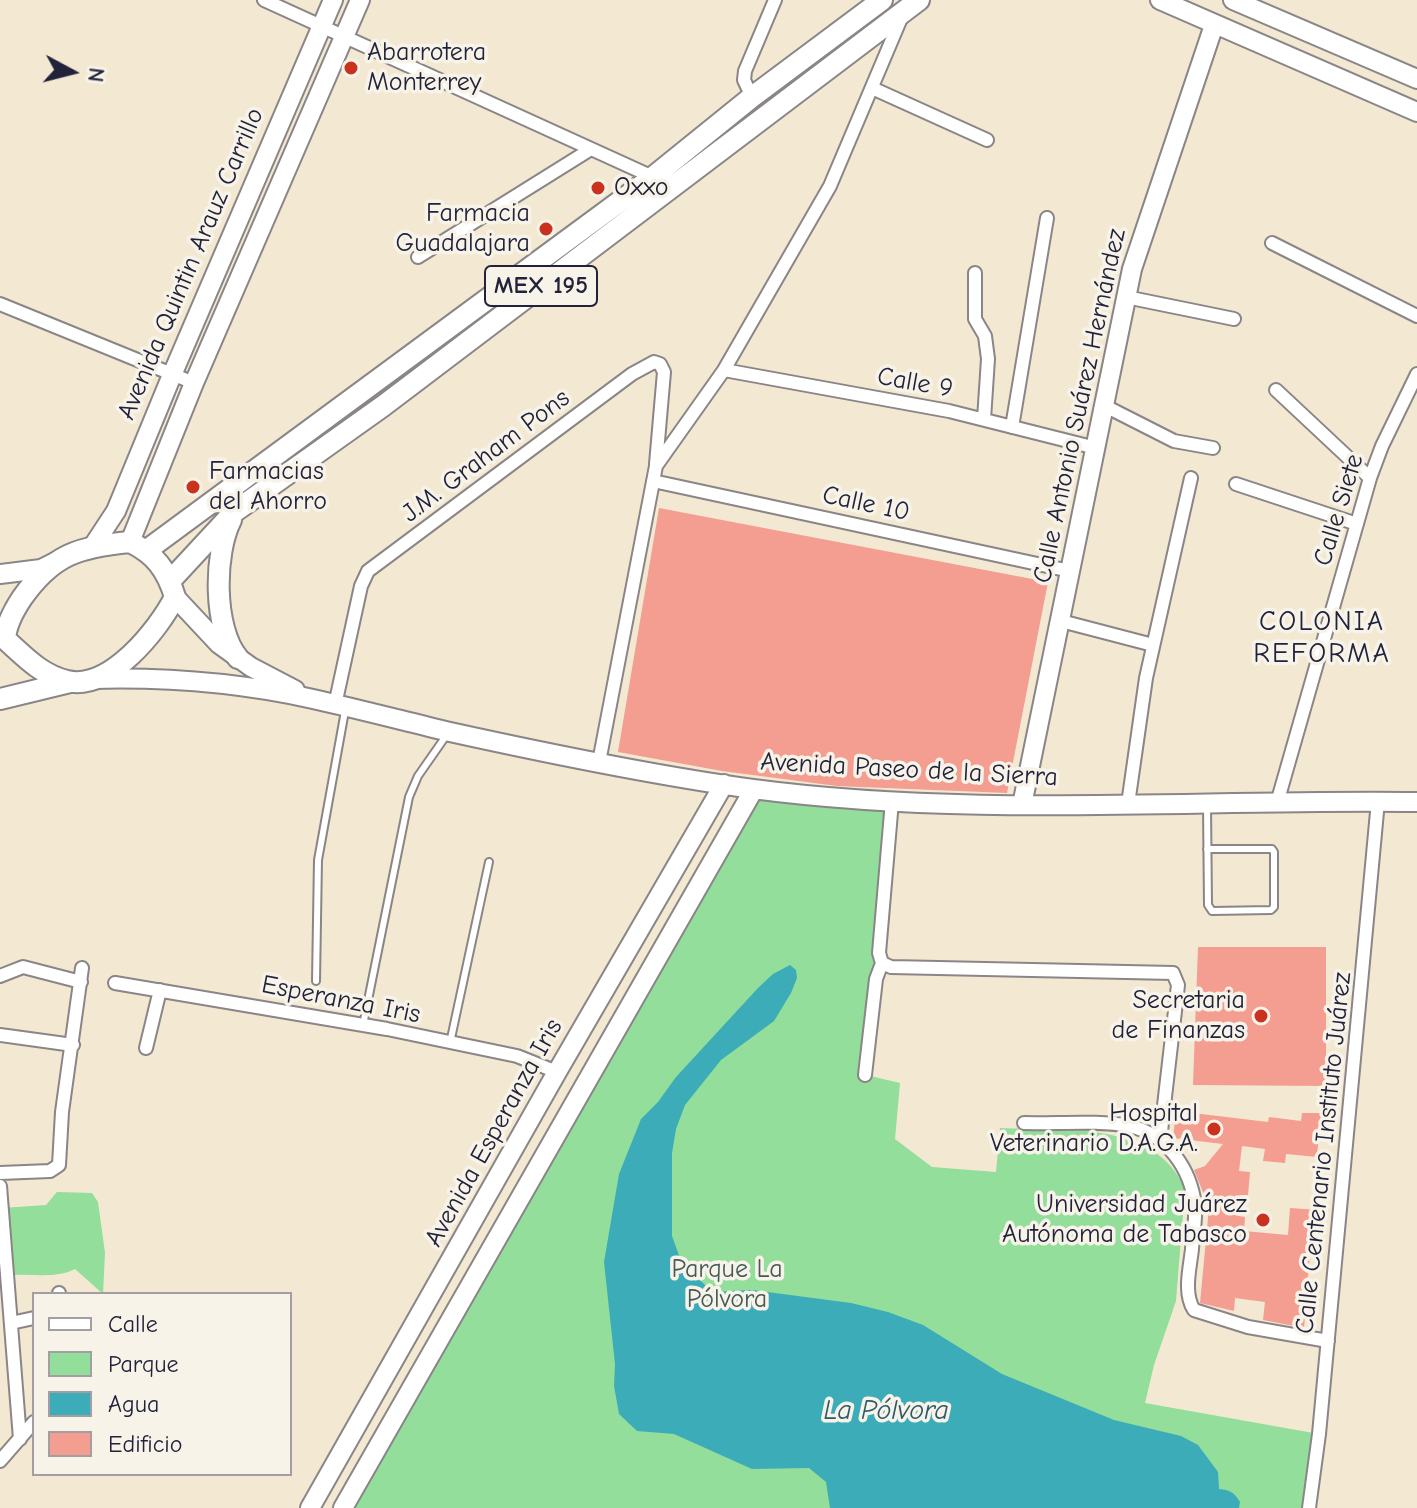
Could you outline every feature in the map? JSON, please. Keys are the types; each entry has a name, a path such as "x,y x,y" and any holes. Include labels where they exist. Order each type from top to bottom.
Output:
{"main road":[{"name":"Avenida Quintin Arauz Carrillo","path":"93,546 116,511 333,0"},
{"name":"Avenida Quintin Arauz Carrillo","path":"138,546 194,383 360,0"},
{"name":"MEX 195","path":"138,546 653,177 752,97 882,0"},
{"path":"1160,0 1417,112"},
{"path":"1233,0 1417,79"},
{"name":"MEX 195","path":"173,589 239,509 383,406 911,6"},
{"name":"Calle Antonio Suárez Hernández","path":"1022,805 1126,297 1140,243 1214,25"},
{"path":"238,658 225,638 219,572 229,523 239,509"},
{"path":"0,574 41,569 69,553 93,546 138,546 160,562 173,589 163,620 124,660 92,679 0,699"},
{"path":"53,563 24,597 3,636 35,667 70,682"},
{"name":"Avenida Paseo de la Sierra","path":"173,589 219,644 238,658 312,698"},
{"name":"Avenida Paseo de la Sierra","path":"92,679 203,683 312,698 450,732 754,789 892,801 1022,805 1417,802"},
{"name":"Avenida Esperanza Iris","path":"310,1508 724,784"},
{"name":"Avenida Esperanza Iris","path":"343,1508 754,789"},
{"path":"438,1285 463,1299"}],"street":[{"path":"264,0 672,186"},
{"path":"752,97 744,80 745,71 775,0"},
{"path":"599,762 656,466 724,370 830,186 911,6"},
{"path":"872,88 987,140"},
{"path":"418,257 591,149"},
{"path":"1012,427 1047,218"},
{"path":"1272,243 1417,316"},
{"path":"975,273 975,319 985,336 988,359 984,419"},
{"path":"1126,297 1234,319"},
{"path":"0,304 194,383"},
{"name":"J.M. Graham Pons","path":"340,706 361,586 368,571 632,374 654,362 660,364 664,372 656,466"},
{"name":"Calle 9","path":"724,370 984,419 1096,448"},
{"name":"Calle Siete","path":"1277,803 1370,478 1417,374"},
{"path":"1276,390 1370,478"},
{"path":"1105,406 1174,441 1213,448"},
{"path":"1128,804 1153,645 1191,478"},
{"name":"Calle 10","path":"653,481 1070,571"},
{"path":"1236,484 1357,524"},
{"path":"1061,621 1153,645"},
{"path":"1417,793 1417,802"},
{"path":"865,1075 876,979 882,963 879,953 892,801"},
{"name":"Calle Centenario Instituto Juárez","path":"1309,1508 1328,1341 1378,801"},
{"path":"882,963 891,967 1173,973 1178,985 1160,1140"},
{"path":"0,976 23,967 82,975 62,1112 58,1167 47,1172 0,1173"},
{"name":"Esperanza Iris","path":"115,983 363,1025 525,1058 557,1072"},
{"path":"146,1048 160,990"},
{"path":"0,1035 73,1045"},
{"path":"1024,1123 1122,1125 1139,1128 1160,1140 1181,1165 1194,1199 1188,1293 1194,1310 1248,1327 1328,1341"},
{"path":"0,1186 20,1439"},
{"path":"11,1323 32,1318"},
{"path":"0,1461 32,1424"}],"lane":[{"path":"316,981 318,860 340,706"},
{"path":"363,1025 409,797 418,776 450,732"},
{"path":"1207,804 1207,849 1210,909 1271,910 1274,907 1272,849 1207,849"},
{"path":"450,1043 489,862"}],"green space":[{"name":"Parque La Pólvora","path":"754,789 892,801 866,1075 900,1083 895,1139 932,1167 996,1172 1000,1128 1079,1130 1130,1140 1153,1151 1171,1167 1185,1189 1176,1301 1154,1365 1145,1403 1319,1434 1309,1508 343,1508"},
{"path":"57,1192 92,1193 98,1202 105,1253 103,1292 75,1269 50,1275 7,1276 2,1208 46,1205"}],"water":[{"name":"La Pólvora","path":"790,965 796,970 797,978 774,1021 721,1060 685,1105 676,1129 672,1153 672,1236 681,1261 712,1292 752,1290 851,1303 888,1312 923,1325 1002,1374 1114,1420 1181,1436 1198,1445 1218,1472 1219,1489 1234,1494 1240,1502 1239,1508 830,1508 826,1482 809,1468 752,1469 674,1434 637,1431 619,1414 604,1262 619,1174 641,1119 758,988 773,974"}],"building":[{"path":"659,508 1048,582 1007,793 837,786 722,771 618,752"},
{"name":"Secretaria de Finanzas","path":"1198,947 1326,947 1326,1086 1193,1085"},
{"name":"Universidad Juárez Autónoma de Tabasco","path":"1176,1111 1268,1122 1269,1117 1301,1121 1302,1113 1330,1113 1328,1134 1319,1133 1317,1157 1286,1154 1285,1163 1263,1161 1265,1149 1242,1146 1239,1171 1250,1172 1248,1195 1240,1195 1238,1216 1245,1217 1244,1231 1288,1235 1290,1208 1318,1210 1308,1277 1304,1279 1302,1292 1306,1294 1304,1328 1263,1320 1265,1302 1235,1298 1234,1311 1200,1303 1210,1197 1205,1197 1194,1170 1205,1166 1223,1144 1173,1138"}],"place":[{"name":"Abarrotera Monterrey","path":"351,68"},
{"name":"Oxxo","path":"598,188"},
{"name":"Farmacia Guadalajara","path":"546,229"},
{"name":"Farmacias del Ahorro","path":"193,487"},
{"name":"Secretaria de Finanzas","path":"1261,1016"},
{"name":"Hospital Veterinario D.A.G.A.","path":"1214,1129"},
{"name":"Universidad Juárez Autónoma de Tabasco","path":"1263,1220"}],"district":[{"name":"COLONIA REFORMA","path":"1322,638"}]}
